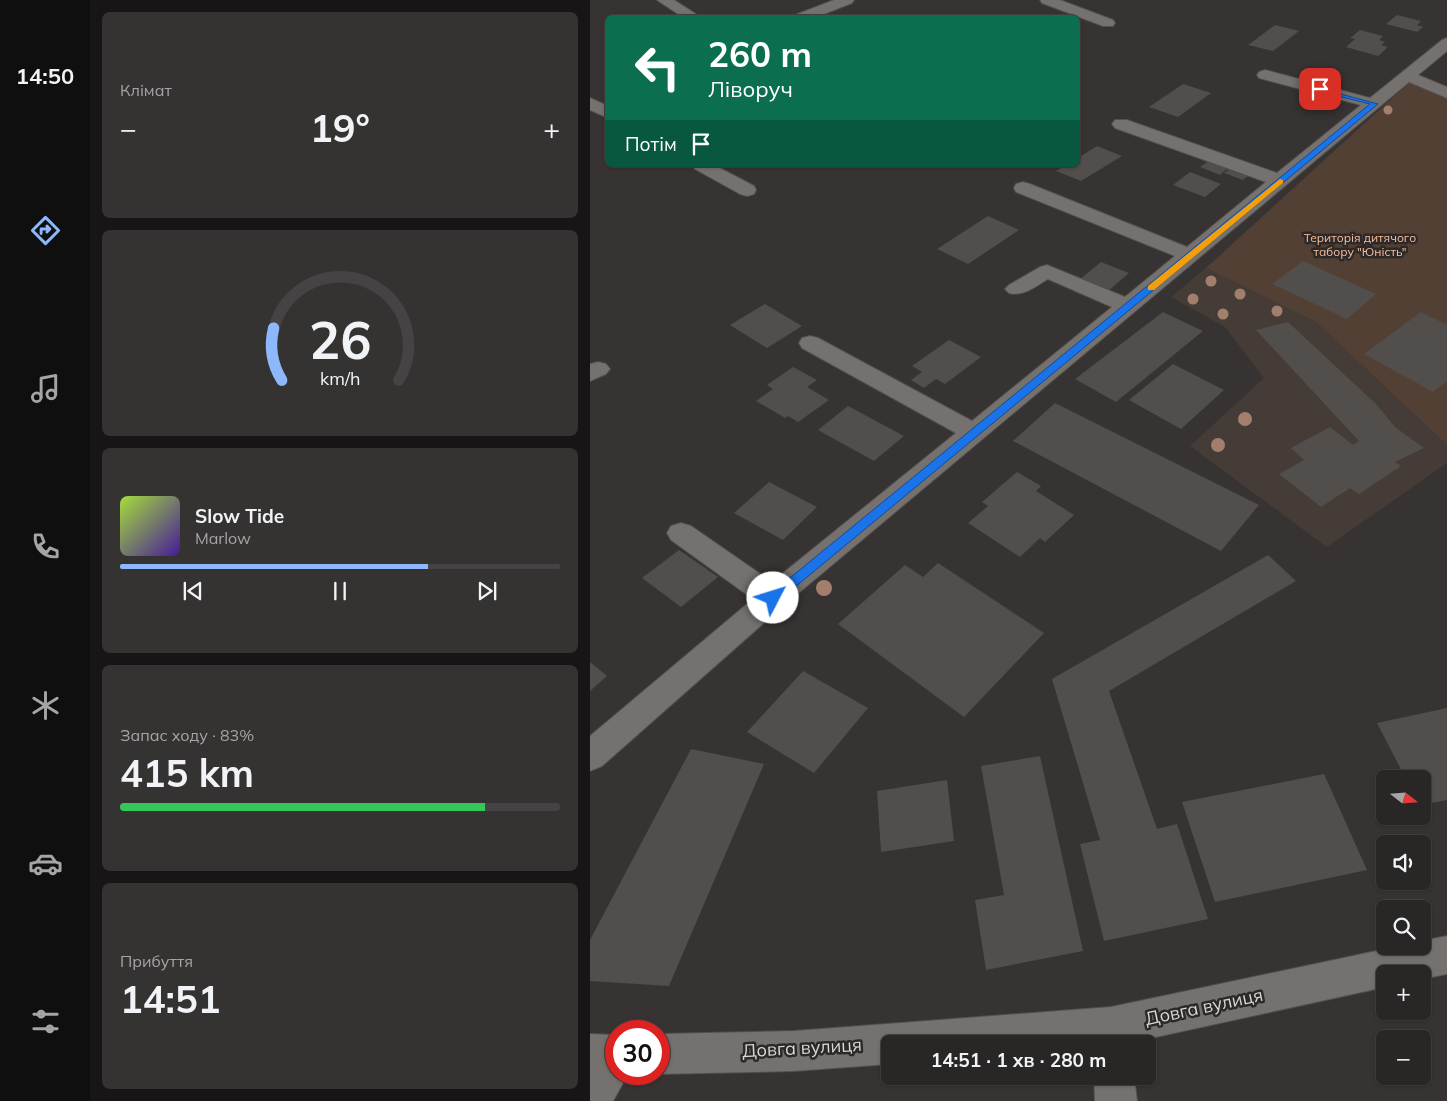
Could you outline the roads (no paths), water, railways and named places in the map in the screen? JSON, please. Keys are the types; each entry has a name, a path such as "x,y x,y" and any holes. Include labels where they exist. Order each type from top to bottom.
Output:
{"street":[{"path":"664,0 690,15"},
{"path":"814,15 847,0"},
{"path":"1046,0 1108,23"},
{"path":"590,756 773,598 1447,43"},
{"path":"1265,75 1375,104"},
{"path":"1408,76 1447,93"},
{"path":"593,97 605,110"},
{"path":"1121,124 1280,181"},
{"path":"705,167 747,190"},
{"path":"1023,188 1190,255"},
{"path":"1016,289 1047,271 1129,306"},
{"path":"810,343 975,433"},
{"path":"681,533 773,598"},
{"name":"Довга вулиця","path":"1116,1035 1447,955"},
{"name":"Довга вулиця","path":"670,1054 881,1047"},
{"path":"590,1054 605,1055"},
{"path":"591,1101 605,1075"},
{"path":"1115,1085 1116,1101"}],"park label":[{"name":"Територія дитячого табору \"Юність\"","path":"1360,245"}]}
